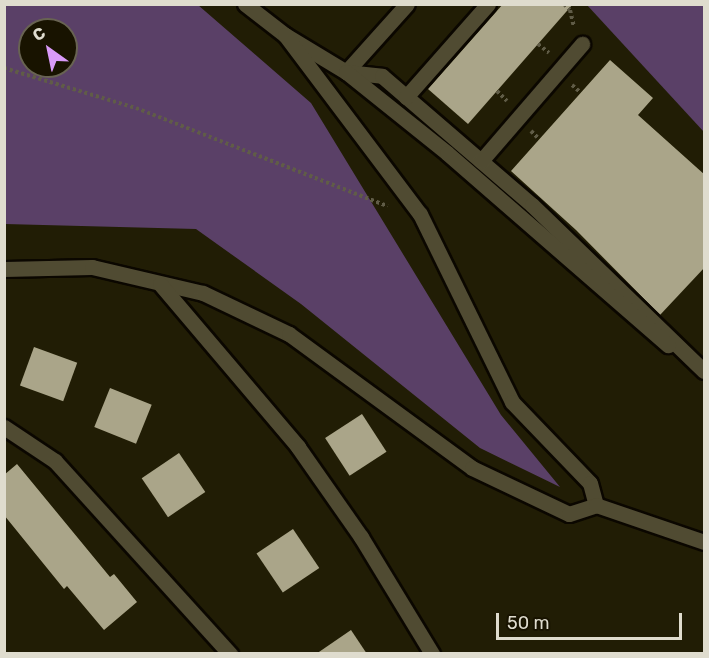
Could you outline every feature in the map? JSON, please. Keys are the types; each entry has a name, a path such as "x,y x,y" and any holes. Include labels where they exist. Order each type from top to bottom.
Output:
{"street":[{"path":"245,4 285,35 346,72 447,153 705,380"},
{"path":"346,72 407,4"},
{"path":"406,97 488,4"},
{"path":"285,35 420,214 512,402 590,483 597,505"},
{"path":"481,161 582,44"},
{"path":"346,72 382,76 481,161 668,331 705,371"},
{"path":"4,269 92,267 203,293 289,334 472,468 569,514 597,505 705,542"},
{"path":"160,284 298,447 361,537 432,654"},
{"path":"4,427 55,461 230,654"}],"path":[{"path":"564,4 570,10 582,44"},
{"path":"4,68 136,108 365,200 420,214"}],"shaded area":[{"path":"5,4 198,5 311,103 501,415 560,487 480,448 301,304 196,229 5,224"},
{"path":"587,5 704,5 704,132"}],"building":[{"path":"503,4 573,4 468,124 428,89"},
{"path":"610,60 653,98 638,115 705,175 705,267 660,315 576,230 511,171"},
{"path":"34,347 77,363 63,401 20,386"},
{"path":"110,388 152,405 136,444 94,427"},
{"path":"362,414 387,452 350,476 325,438"},
{"path":"179,453 205,492 168,517 142,478"},
{"path":"17,464 110,577 114,574 137,602 104,630 67,586 64,589 4,515 4,475"},
{"path":"293,529 319,568 283,593 257,554"},
{"path":"351,630 367,654 316,654"}]}
